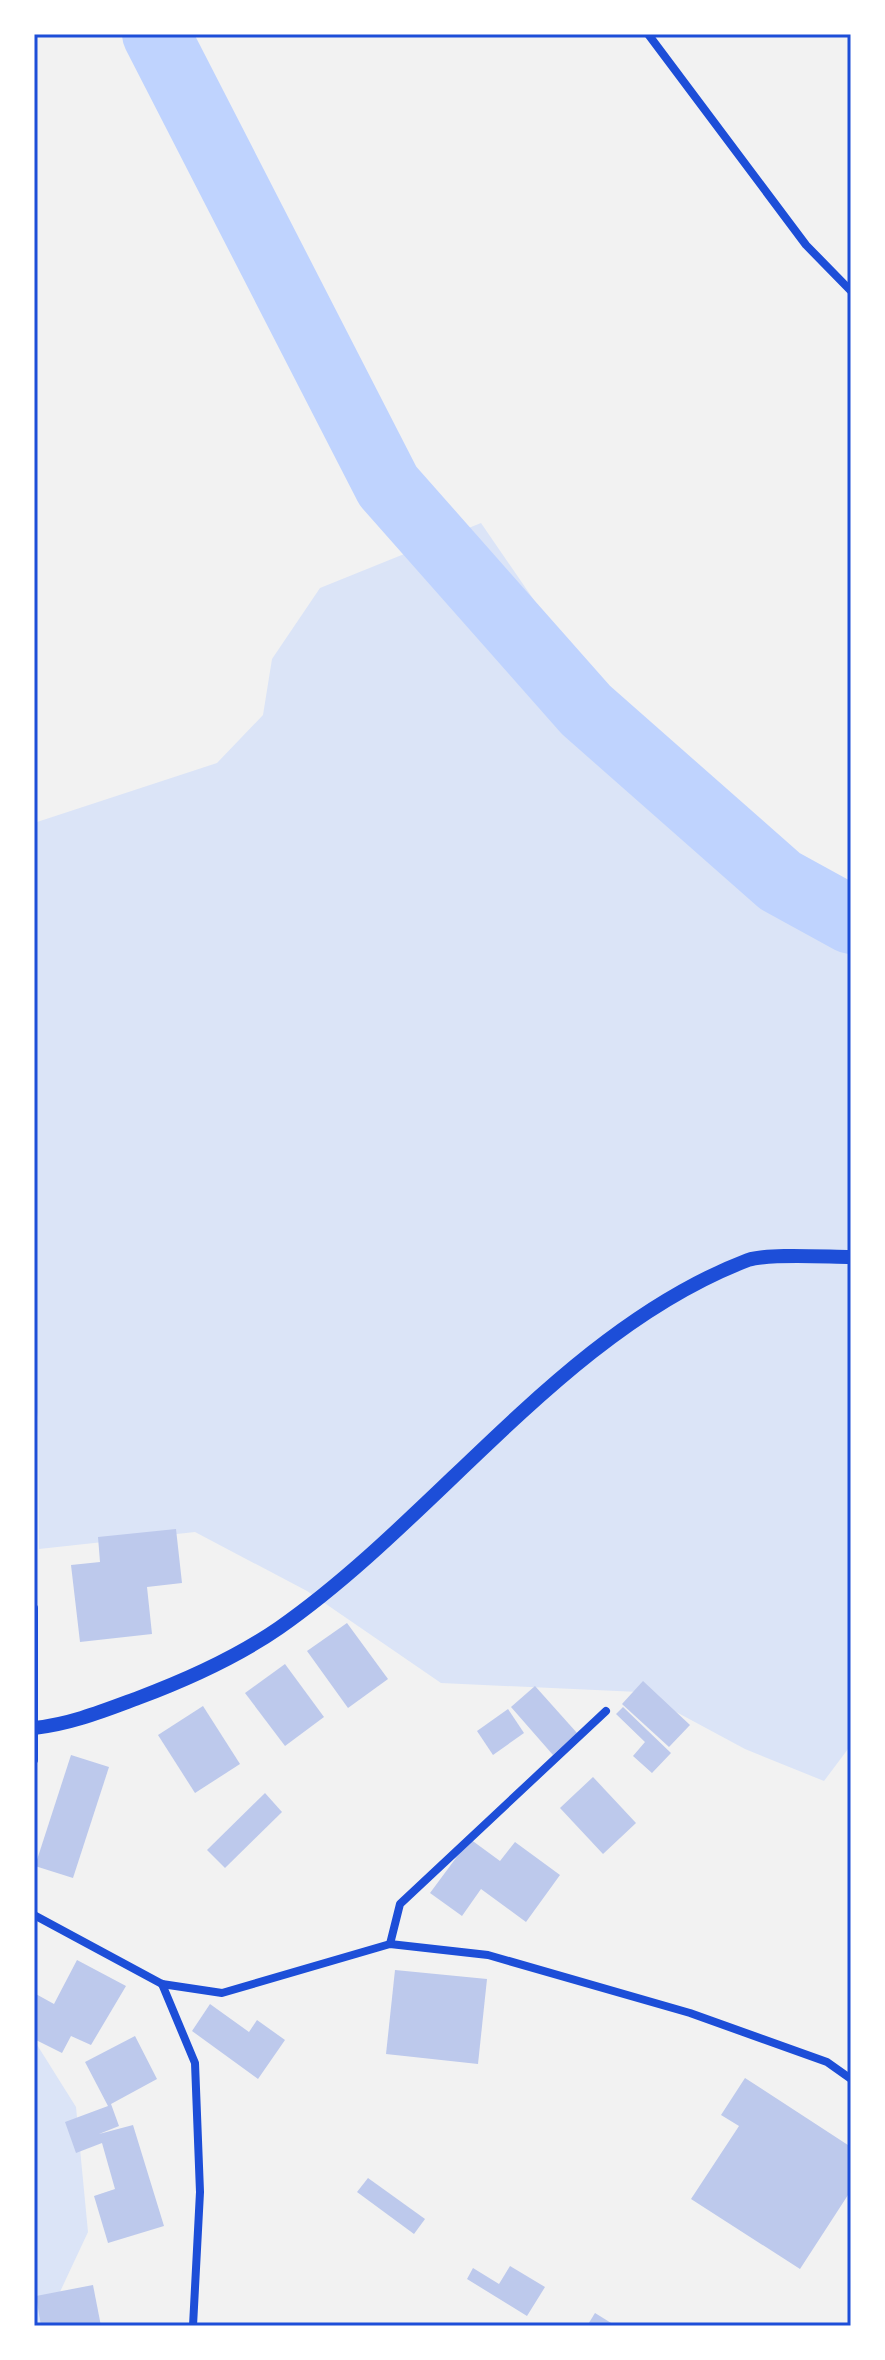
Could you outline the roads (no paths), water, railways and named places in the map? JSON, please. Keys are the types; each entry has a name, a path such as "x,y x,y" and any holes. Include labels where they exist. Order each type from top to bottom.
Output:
{"street":[{"path":"648,34 806,245 851,291"},
{"path":"35,1728 68,1725 176,1684 277,1629 376,1550 518,1416 652,1307 752,1259 851,1257"},
{"path":"34,1608 34,1760"},
{"path":"390,1944 400,1904 606,1711"},
{"path":"34,1915 162,1984 222,1993 300,1967 390,1944 488,1955 690,2013 827,2062 851,2079"},
{"path":"162,1984 195,2063 200,2192 193,2326"}],"waterway":[{"path":"156,34 388,486 586,710 780,881 851,920"}]}
